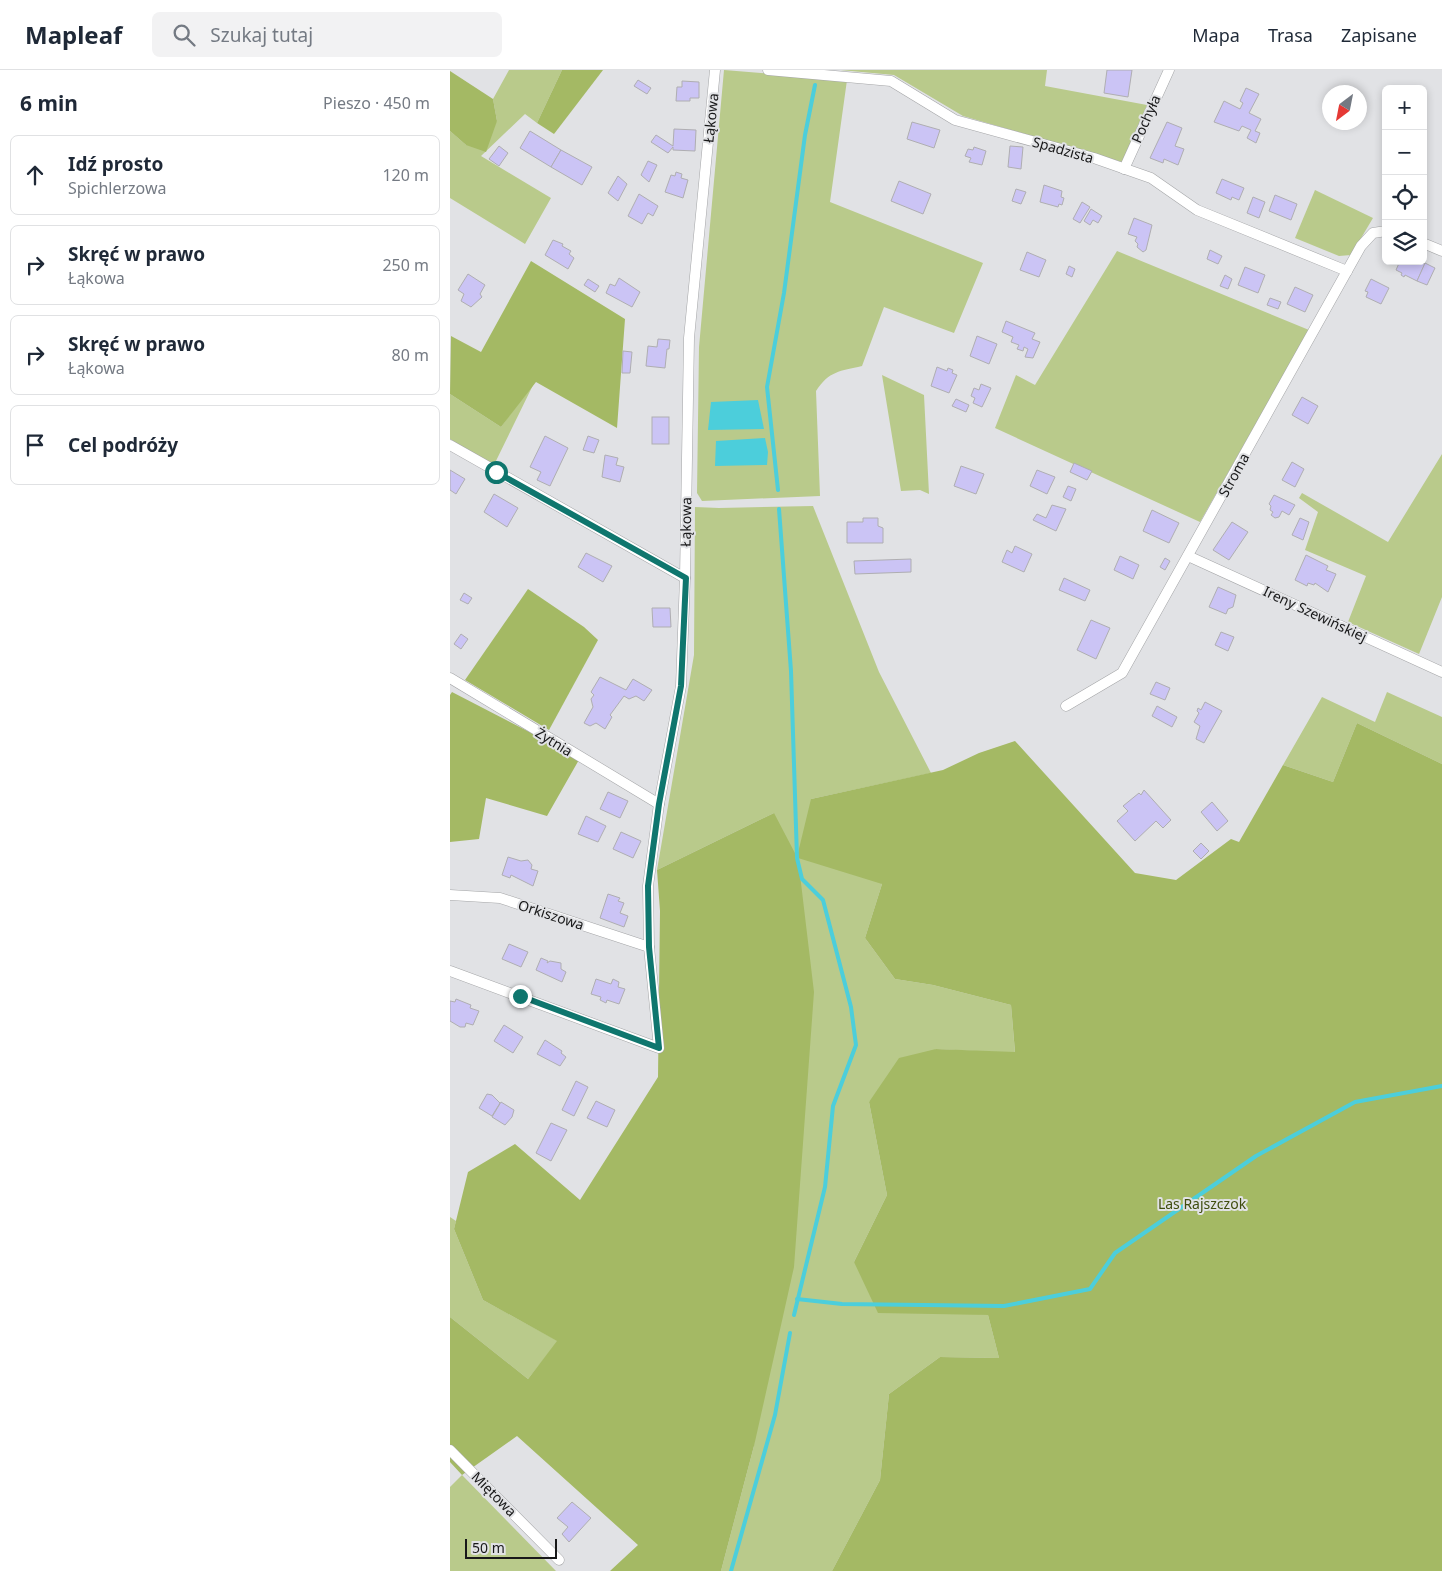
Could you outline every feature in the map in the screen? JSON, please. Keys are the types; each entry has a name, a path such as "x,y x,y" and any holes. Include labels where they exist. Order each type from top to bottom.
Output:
{"street":[{"name":"Łąkowa","path":"450,970 659,1048 649,947 648,886 659,804 681,686 686,578 689,338 715,70"},
{"name":"Spadzista","path":"768,70 892,81 955,120 1151,178 1197,210 1347,271"},
{"name":"Pochyła","path":"1124,169 1169,70"},
{"name":"Stroma","path":"1066,706 1122,673 1347,271 1367,238 1373,233 1382,232"},
{"path":"1427,245 1442,251"},
{"path":"450,445 686,578"},
{"name":"Ireny Szewińskiej","path":"1188,556 1442,672"},
{"name":"Żytnia","path":"450,678 659,804"},
{"name":"Orkiszowa","path":"450,895 500,898 649,947"},
{"name":"Miętowa","path":"450,1450 559,1560"}],"green space":[{"path":"509,70 562,70 537,123 525,114 481,156 551,198 525,244 450,198 450,131 466,145 497,121 493,99"},
{"path":"562,70 603,70 554,134 537,123"},
{"path":"724,70 847,80 830,202 983,263 954,333 884,307 862,366 830,376 816,391 820,496 702,501 697,493 699,347"},
{"path":"840,70 1047,70 1045,86 1147,105 1122,162 963,116 894,75"},
{"path":"450,71 493,99 497,121 486,152 466,145 450,131"},
{"path":"1315,190 1373,218 1351,255 1339,256 1295,238"},
{"path":"1117,251 1309,330 1200,522 995,428 1016,375 1035,385"},
{"path":"531,261 625,319 617,428 536,382 501,427 450,394 451,336 481,352"},
{"path":"882,375 924,395 929,494 920,490 901,491"},
{"path":"535,381 493,467 450,439 450,394 501,427"},
{"path":"1442,454 1442,597 1419,654 1348,622 1366,576 1305,550 1318,512 1299,498 1302,493 1388,542"},
{"path":"813,506 879,672 931,773 811,799 882,884 865,938 895,979 933,985 1011,1005 1015,1053 936,1049 869,1102 887,1195 854,1262 969,1313 988,1315 999,1358 940,1357 889,1394 880,1480 832,1571 721,1571 754,1446 774,813 657,870 694,655 695,507"},
{"path":"528,589 584,627 598,640 549,730 465,680"},
{"path":"452,692 580,758 547,816 486,798 479,839 450,842 450,695"},
{"path":"1387,692 1442,717 1442,764 1357,723 1333,782 1283,765 1322,697 1375,722"},
{"name":"Las Rajszczok","path":"1357,723 1442,764 1442,1571 832,1571 880,1480 889,1394 940,1357 999,1358 988,1315 878,1313 854,1262 887,1195 869,1102 899,1058 936,1049 1015,1052 1011,1005 933,985 895,979 865,938 882,884 798,858 814,992 794,1267 754,1446 721,1571 610,1571 638,1545 517,1436 462,1475 450,1462 450,1317 528,1379 557,1341 483,1300 454,1229 468,1172 515,1144 580,1200 658,1077 660,911 657,870 774,813 797,857 811,799 943,770 979,753 1015,741 1135,873 1176,880 1231,839 1239,842 1283,765 1333,782"},
{"path":"450,1217 456,1221 454,1229 483,1300 558,1341 528,1379 450,1317"},
{"path":"462,1475 556,1571 450,1571 450,1487"}],"water":[{"path":"758,400 764,429 708,430 711,402"},
{"path":"765,438 768,452 767,465 715,466 716,441"}],"building":[{"path":"1107,70 1132,70 1128,97 1104,93"},
{"path":"638,80 651,88 647,94 634,86"},
{"path":"682,81 699,82 699,98 690,98 690,101 676,101 677,87 682,87"},
{"path":"1246,88 1259,94 1249,113 1261,119 1255,131 1260,133 1256,143 1247,138 1251,130 1242,126 1239,131 1214,122 1224,101 1240,109 1243,103 1240,101"},
{"path":"912,122 940,130 934,148 907,139"},
{"path":"1167,122 1182,128 1175,146 1184,149 1178,165 1164,159 1163,163 1150,158"},
{"path":"674,129 696,130 695,151 673,150 673,147 668,153 651,142 656,135 673,146"},
{"path":"530,131 561,150 551,167 520,148"},
{"path":"499,146 508,153 499,166 489,159"},
{"path":"1010,146 1023,147 1021,169 1008,167"},
{"path":"974,147 986,151 982,165 969,162 971,158 965,156 968,149 973,150"},
{"path":"561,150 592,167 582,185 551,167"},
{"path":"648,161 657,165 649,182 641,175"},
{"path":"676,172 682,174 681,178 688,180 683,198 665,192 671,175 675,176"},
{"path":"618,176 627,184 618,201 608,193"},
{"path":"1222,179 1244,188 1239,200 1232,197 1231,200 1216,193"},
{"path":"899,181 931,194 923,214 891,201"},
{"path":"1044,185 1062,191 1061,197 1064,198 1062,205 1059,204 1058,207 1040,202"},
{"path":"1016,189 1026,192 1021,204 1012,201"},
{"path":"639,194 658,206 653,216 648,213 642,224 628,216"},
{"path":"1275,195 1297,204 1291,220 1269,211"},
{"path":"1253,197 1265,202 1259,218 1247,213"},
{"path":"1082,202 1090,207 1080,223 1073,219"},
{"path":"1091,209 1102,216 1098,223 1093,220 1090,225 1084,221"},
{"path":"1134,218 1152,225 1146,250 1143,252 1137,247 1138,244 1135,241 1137,237 1128,234"},
{"path":"553,240 563,244 562,246 571,251 569,254 574,258 568,269 545,255"},
{"path":"1210,250 1222,256 1218,264 1207,259"},
{"path":"1027,252 1046,260 1039,277 1020,270"},
{"path":"1427,264 1435,268 1427,285 1417,281 1424,265"},
{"path":"1398,265 1425,265 1417,281 1405,275 1404,277 1401,275 1402,273 1396,270"},
{"path":"1069,266 1075,269 1072,277 1066,274"},
{"path":"1245,267 1265,275 1258,293 1238,285"},
{"path":"468,274 485,285 480,294 482,297 471,307 461,301 464,294 458,290"},
{"path":"1225,275 1232,279 1228,289 1220,286"},
{"path":"619,278 640,292 632,307 606,293 610,284 615,286"},
{"path":"588,279 599,286 595,292 584,285"},
{"path":"1371,279 1389,288 1381,304 1366,297 1368,292 1365,291"},
{"path":"1295,287 1313,295 1305,312 1287,304"},
{"path":"1270,298 1281,302 1278,309 1267,305"},
{"path":"1006,321 1035,333 1032,339 1040,342 1033,358 1025,357 1028,349 1024,347 1023,351 1017,349 1019,345 1011,342 1013,337 1002,332"},
{"path":"977,336 997,344 989,364 970,356"},
{"path":"658,339 670,340 665,368 646,366 648,346 657,347"},
{"path":"623,351 632,352 630,373 622,373"},
{"path":"937,367 947,371 948,368 953,370 952,373 957,375 949,393 931,386"},
{"path":"981,384 991,388 982,407 973,403 975,398 971,396 974,388 979,390"},
{"path":"1302,397 1318,406 1308,424 1292,415"},
{"path":"956,399 969,405 966,412 952,406"},
{"path":"652,417 669,417 669,444 652,444"},
{"path":"545,436 568,448 550,486 537,480 541,472 530,467"},
{"path":"588,436 599,440 594,453 583,450"},
{"path":"605,455 618,458 616,465 624,467 620,482 602,477"},
{"path":"1292,462 1304,469 1295,487 1282,480"},
{"path":"1074,463 1092,471 1087,480 1070,472"},
{"path":"961,466 984,474 976,494 954,486"},
{"path":"450,470 465,479 456,494 450,490"},
{"path":"1037,470 1055,477 1047,494 1030,486"},
{"path":"1068,486 1076,489 1071,501 1063,497"},
{"path":"494,494 518,508 507,527 484,512"},
{"path":"1274,495 1295,505 1289,515 1282,511 1279,517 1275,518 1271,515 1273,512 1270,510 1271,506 1269,504"},
{"path":"1052,505 1066,509 1056,531 1033,520 1037,514 1046,518"},
{"path":"1152,510 1179,523 1169,543 1143,531"},
{"path":"863,518 878,518 878,526 883,528 883,543 847,543 847,522 863,522"},
{"path":"1300,518 1309,522 1303,540 1292,535"},
{"path":"1232,522 1248,532 1229,560 1213,550"},
{"path":"1015,546 1032,554 1024,572 1002,562 1007,550 1012,553"},
{"path":"586,553 612,566 603,582 578,567"},
{"path":"1306,555 1328,566 1326,570 1336,574 1328,592 1315,583 1314,585 1308,583 1307,586 1295,580"},
{"path":"1120,556 1139,565 1133,579 1114,570"},
{"path":"1165,558 1170,561 1165,570 1160,567"},
{"path":"911,559 911,572 855,574 854,561"},
{"path":"1064,578 1090,590 1085,601 1059,590"},
{"path":"1218,587 1236,595 1233,607 1228,609 1226,614 1209,607"},
{"path":"464,593 472,598 468,604 460,600"},
{"path":"652,608 670,608 671,627 653,627"},
{"path":"1091,620 1110,628 1096,659 1077,650"},
{"path":"1221,632 1234,637 1228,651 1215,645"},
{"path":"461,634 468,639 461,649 454,644"},
{"path":"600,677 626,690 633,679 652,690 644,701 636,696 629,699 624,696 610,715 612,717 605,729 596,723 590,726 584,723 593,707 591,699 594,695 591,692"},
{"path":"1156,682 1170,688 1165,700 1150,694"},
{"path":"1205,702 1222,711 1204,743 1196,739 1200,726 1194,722 1199,713 1197,711 1198,708 1201,710"},
{"path":"1157,706 1177,717 1172,727 1152,716"},
{"path":"1144,790 1171,820 1163,828 1156,821 1135,841 1117,821 1128,811 1123,806 1139,793 1141,795"},
{"path":"608,792 628,801 620,818 600,809"},
{"path":"1212,802 1228,821 1217,831 1201,812"},
{"path":"586,816 606,826 598,842 578,834"},
{"path":"621,832 641,841 633,858 613,849"},
{"path":"1201,843 1209,851 1201,859 1193,851"},
{"path":"508,857 521,861 528,860 532,865 531,869 538,871 533,886 511,875 510,878 502,875"},
{"path":"608,894 620,898 618,901 624,903 620,913 628,916 624,927 600,918"},
{"path":"509,944 528,952 521,967 502,959"},
{"path":"541,958 548,961 547,963 550,961 561,963 561,969 566,972 562,982 536,970"},
{"path":"596,979 611,984 613,979 619,982 618,987 625,989 619,1004 607,1000 606,1003 600,1000 601,997 591,994"},
{"path":"456,999 471,1005 470,1008 479,1011 473,1025 466,1023 465,1027 460,1027 450,1021 450,1001 455,1002"},
{"path":"504,1025 523,1037 513,1053 494,1041"},
{"path":"545,1040 562,1051 561,1053 566,1057 560,1066 537,1054"},
{"path":"576,1081 588,1087 574,1116 562,1110"},
{"path":"487,1094 492,1095 500,1103 492,1116 479,1108"},
{"path":"596,1101 615,1110 607,1127 587,1118"},
{"path":"501,1102 514,1110 512,1117 505,1125 492,1117"},
{"path":"551,1123 567,1130 551,1161 536,1153"},
{"path":"572,1502 591,1518 569,1542 562,1534 568,1527 557,1518"}],"waterway":[{"path":"778,490 767,387 784,293 805,135 815,85"},
{"path":"779,509 791,671 797,858 802,879 823,900 851,1007 856,1045 833,1106 825,1187 794,1315"},
{"path":"797,1299 842,1304 1004,1306 1090,1289 1115,1253 1256,1156 1355,1102 1442,1086"},
{"path":"731,1571 775,1415 790,1333"}],"route":[{"path":"496,472 686,578 681,686 659,804 648,886 649,947 659,1048 520,996"}]}
